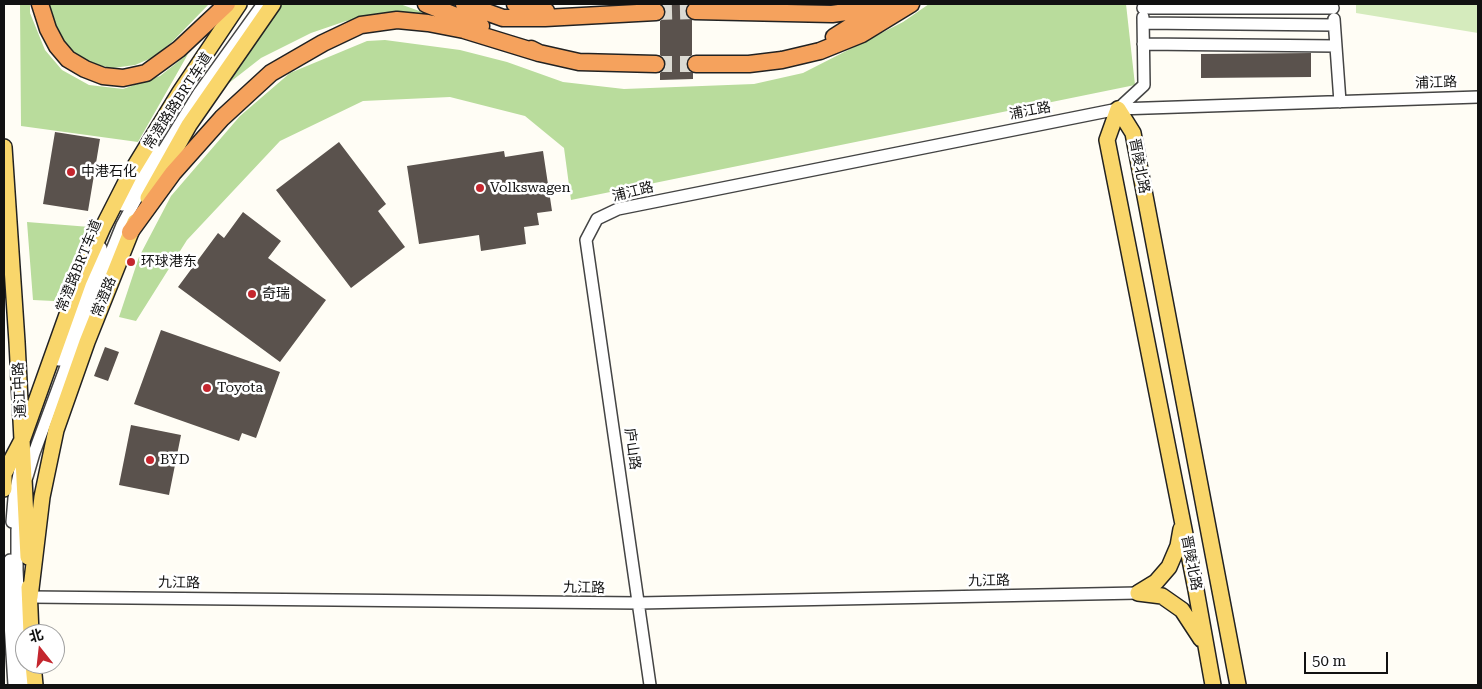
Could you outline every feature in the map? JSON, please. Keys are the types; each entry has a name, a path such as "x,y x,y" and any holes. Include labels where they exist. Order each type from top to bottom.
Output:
{"highway":[{"path":"40,4 48,29 57,46 68,59 85,69 103,76 123,78 146,73 179,49 227,4"},
{"path":"426,4 466,19 539,52"},
{"path":"464,4 503,18 656,12"},
{"path":"515,4 536,10 588,16"},
{"path":"735,11 803,4"},
{"path":"695,11 832,14 853,11 867,4"},
{"path":"782,60 820,45 886,4"},
{"path":"696,64 749,64 782,60 820,51 862,34 911,4"},
{"path":"130,232 173,173 222,118 271,73 322,42 361,25 397,20 428,23 464,30 579,62 656,64"}],"main road":[{"name":"常澄路","path":"11,474 79,281 103,227 130,174 180,92 239,4"},
{"name":"常澄路","path":"30,597 42,497 56,430 86,342 130,232 189,125 273,4"},
{"name":"晋陵北路","path":"1118,109 1107,140 1183,522 1213,685"},
{"name":"晋陵北路","path":"1118,109 1133,133 1238,685"},
{"name":"通江中路","path":"4,147 24,456 11,474 4,489"},
{"name":"通江中路","path":"11,474 30,597 31,624"},
{"path":"1138,593 1156,582 1169,568 1178,546 1183,522"},
{"path":"1138,593 1162,596 1182,610 1206,648"}],"street":[{"name":"常澄路BRT车道","path":"24,456 36,414 110,226 196,77 245,4"},
{"name":"常澄路路BRT车道","path":"23,685 17,570 17,530 11,474 34,453 81,326 122,225 155,164 199,93 263,4"},
{"path":"1118,109 1144,85 1143,23 1145,6 1333,6 1340,102"},
{"path":"1143,23 1334,25"},
{"path":"1144,44 1336,46"},
{"name":"浦江路","path":"597,219 618,209 1118,109 1478,97"},
{"name":"庐山路","path":"597,219 586,240 650,685"},
{"path":"11,474 14,498 9,566 14,685"},
{"name":"九江路","path":"30,597 639,603 1138,593"}],"green space":[{"path":"20,4 30,4 30,13 45,50 62,70 89,85 123,89 160,76 188,54 138,142 21,126"},
{"path":"48,4 209,4 173,41 154,57 135,65 113,68 92,64 73,54 58,35"},
{"path":"279,4 400,4 422,12 420,18 385,15 346,21 311,33 261,58 229,83 226,81"},
{"path":"929,4 1126,4 1135,85 571,200 564,148 525,116 450,97 363,101 280,141 187,240 136,321 119,317 139,257 171,196 240,116 290,73 367,41 385,40 460,50 507,62 563,82 624,89 754,84 803,73 903,22"},
{"path":"1356,4 1478,4 1478,33 1356,13"},
{"path":"27,222 90,227 54,301 33,300"}],"building":[{"path":"661,4 689,4 685,11 692,20 692,55 686,64 693,73 693,79 660,80 660,73 664,70 666,64 660,55 660,21 665,17 666,12"},
{"path":"1311,53 1311,77 1201,78 1201,54"},
{"name":"中港石化","path":"55,132 100,139 88,211 43,204"},
{"path":"339,142 386,204 378,211 405,247 351,288 276,190"},
{"name":"Volkswagen","path":"504,151 505,157 543,151 552,211 537,213 539,225 524,227 526,244 481,251 479,235 419,244 407,166"},
{"name":"奇瑞","path":"243,212 281,241 268,258 326,300 280,362 178,287 218,233 224,238"},
{"name":"Toyota","path":"161,330 280,372 256,438 242,433 239,441 134,404"},
{"path":"105,347 119,352 108,381 94,376"},
{"name":"BYD","path":"131,425 181,435 169,495 119,485"}],"tunnel":[{"path":"656,12 695,11"},
{"path":"656,64 696,64"}],"place":[{"name":"中港石化","path":"71,172"},
{"name":"Volkswagen","path":"480,188"},
{"name":"环球港东","path":"131,262"},
{"name":"奇瑞","path":"252,294"},
{"name":"Toyota","path":"207,388"},
{"name":"BYD","path":"150,460"}]}
